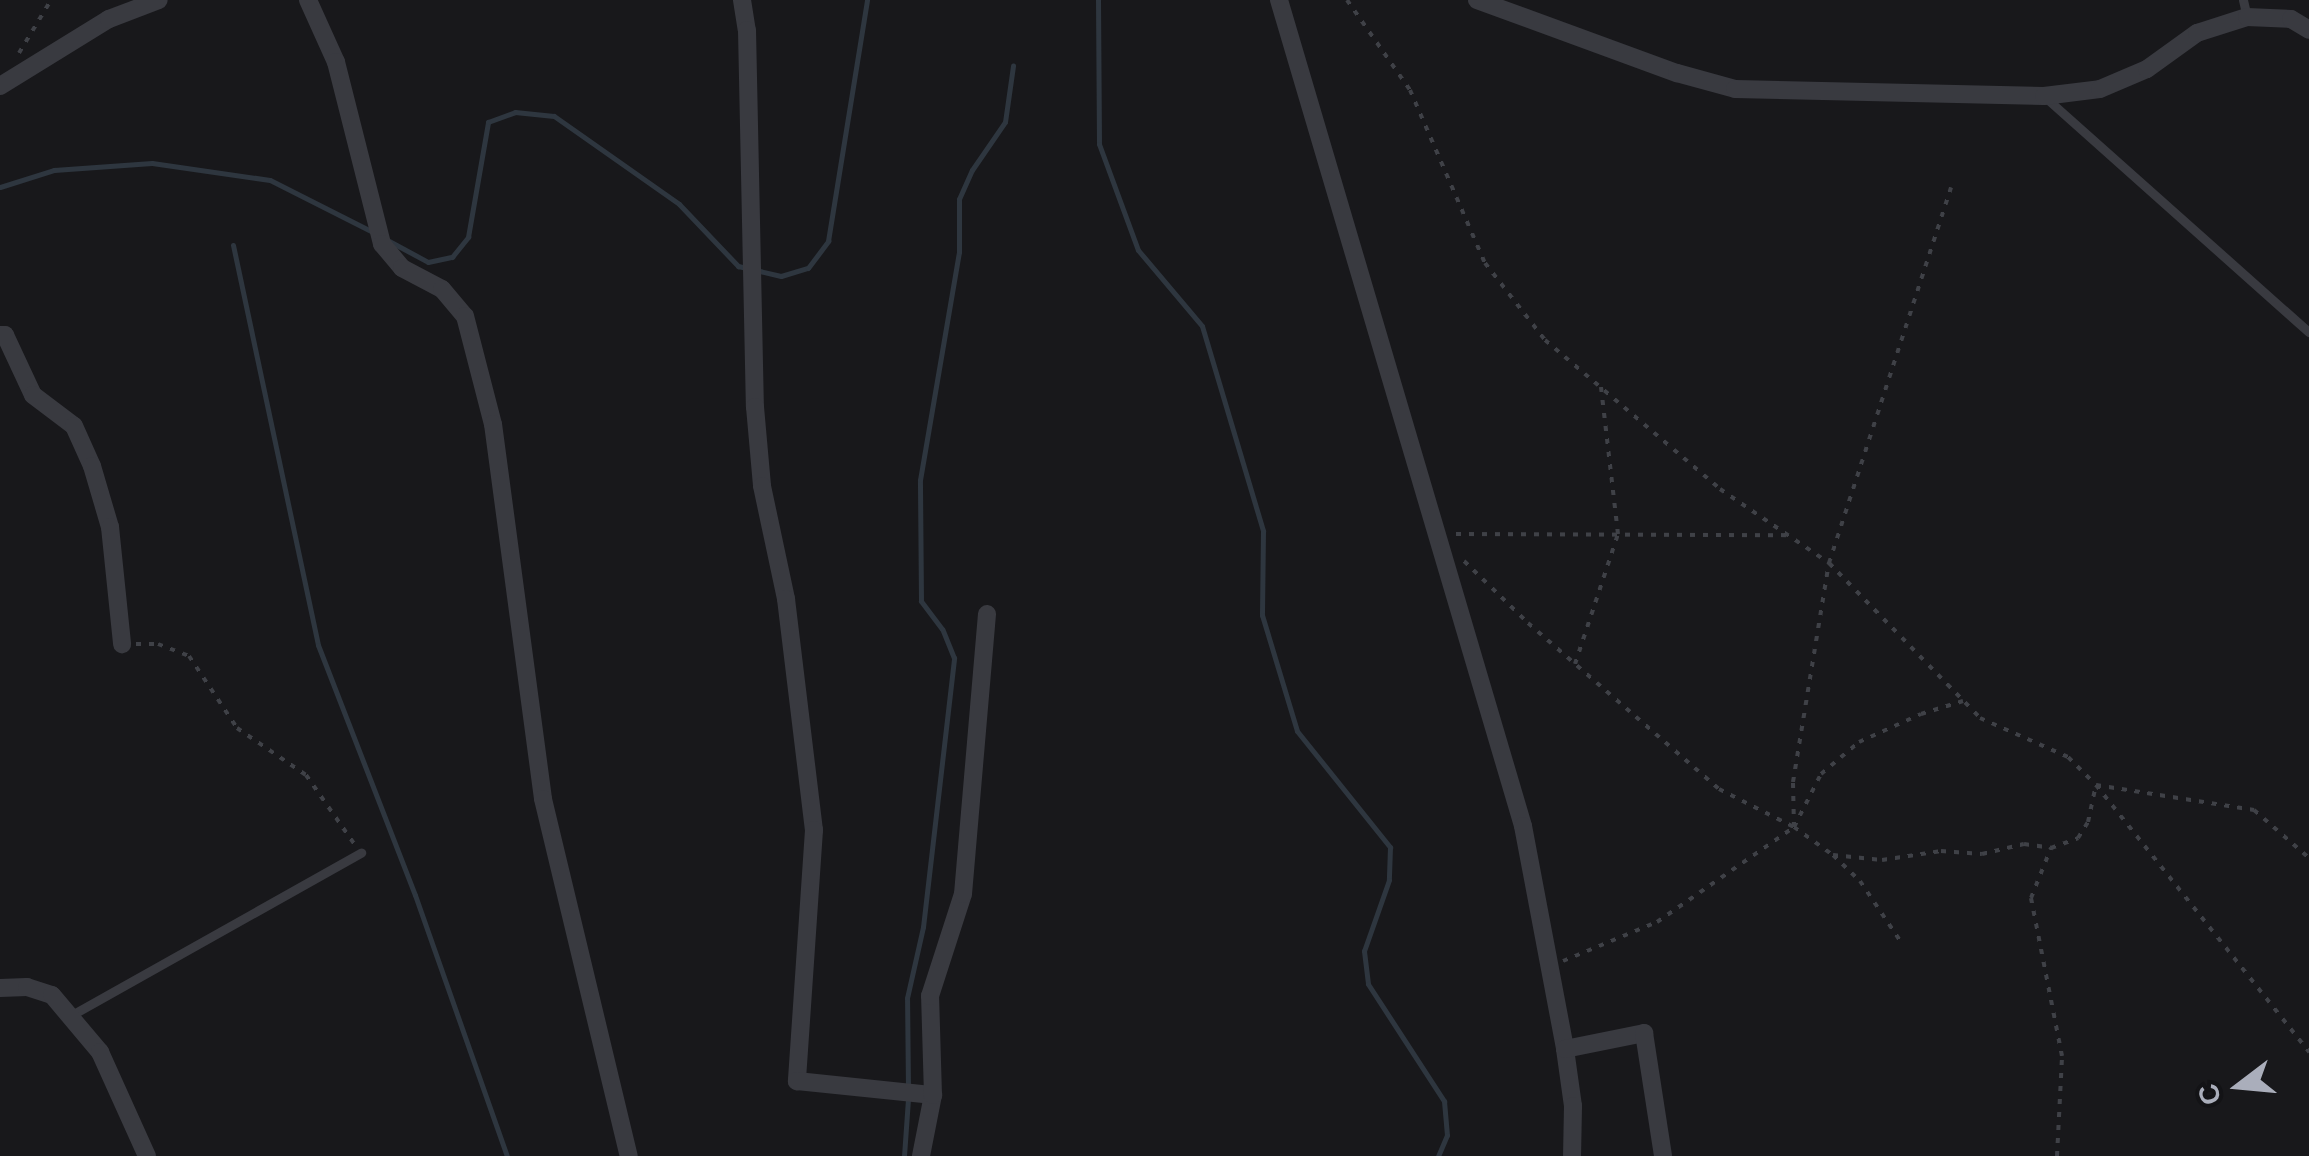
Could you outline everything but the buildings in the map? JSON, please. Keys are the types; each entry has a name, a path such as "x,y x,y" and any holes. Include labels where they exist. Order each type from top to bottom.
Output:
{"street":[{"path":"0,86 109,19 159,0"},
{"path":"308,0 336,62 382,244 402,268 442,289 465,316 493,424 543,798 630,1156"},
{"path":"742,0 747,30 755,406 762,486 786,598 814,830 797,1081 933,1095"},
{"path":"1280,0 1522,826 1565,1049 1573,1106 1572,1156"},
{"path":"1476,0 1678,73 1735,88 2044,96 2100,89 2147,69 2197,33 2245,8 2290,19 2309,30"},
{"path":"0,334 5,335 33,395 74,426 92,466 110,528 122,644"},
{"path":"921,1156 933,1095 930,996 963,894 987,614"},
{"path":"0,988 26,988 52,995 100,1052 147,1156"},
{"path":"1565,1049 1644,1033 1663,1156"}],"lane":[{"path":"2044,96 2309,332"},
{"path":"70,1016 361,853"}],"path":[{"path":"12,66 51,0"},
{"path":"1347,0 1410,90 1485,263 1545,340 1720,489 1828,563 1980,718 2068,757 2096,785 2309,1052"},
{"path":"1794,827 1794,782 1828,563 1951,188"},
{"path":"1575,664 1618,534 1601,388"},
{"path":"1437,534 1787,535"},
{"path":"1463,560 1719,789 1794,827 1834,855 1860,881 1901,942"},
{"path":"122,644 158,644 189,656 238,728 306,775 361,853"},
{"path":"1550,967 1657,922 1794,827 1821,774 1859,742 1921,714 1963,701"},
{"path":"1834,855 1882,860 1941,851 1982,854 2024,844 2051,848 2078,838 2088,822 2096,785"},
{"path":"2096,785 2254,810 2309,858"},
{"path":"2051,848 2031,898 2062,1056 2057,1156"}],"waterway":[{"path":"389,241 428,262 452,257 468,237 488,122 515,112 554,116 679,204 738,266 781,276 808,268 828,241 867,0"},
{"path":"1098,0 1099,144 1138,250 1202,326 1263,531 1262,615 1297,731 1390,847 1389,880 1364,951 1368,984 1444,1101 1447,1135 1438,1156"},
{"path":"908,1088 907,998 923,927 954,658 942,629 921,601 920,480 959,252 959,199 972,170 1005,122 1013,66"},
{"path":"0,187 54,170 152,163 270,180 375,233"},
{"path":"233,245 318,645 415,895 507,1156"},
{"path":"904,1156 908,1099"}]}
